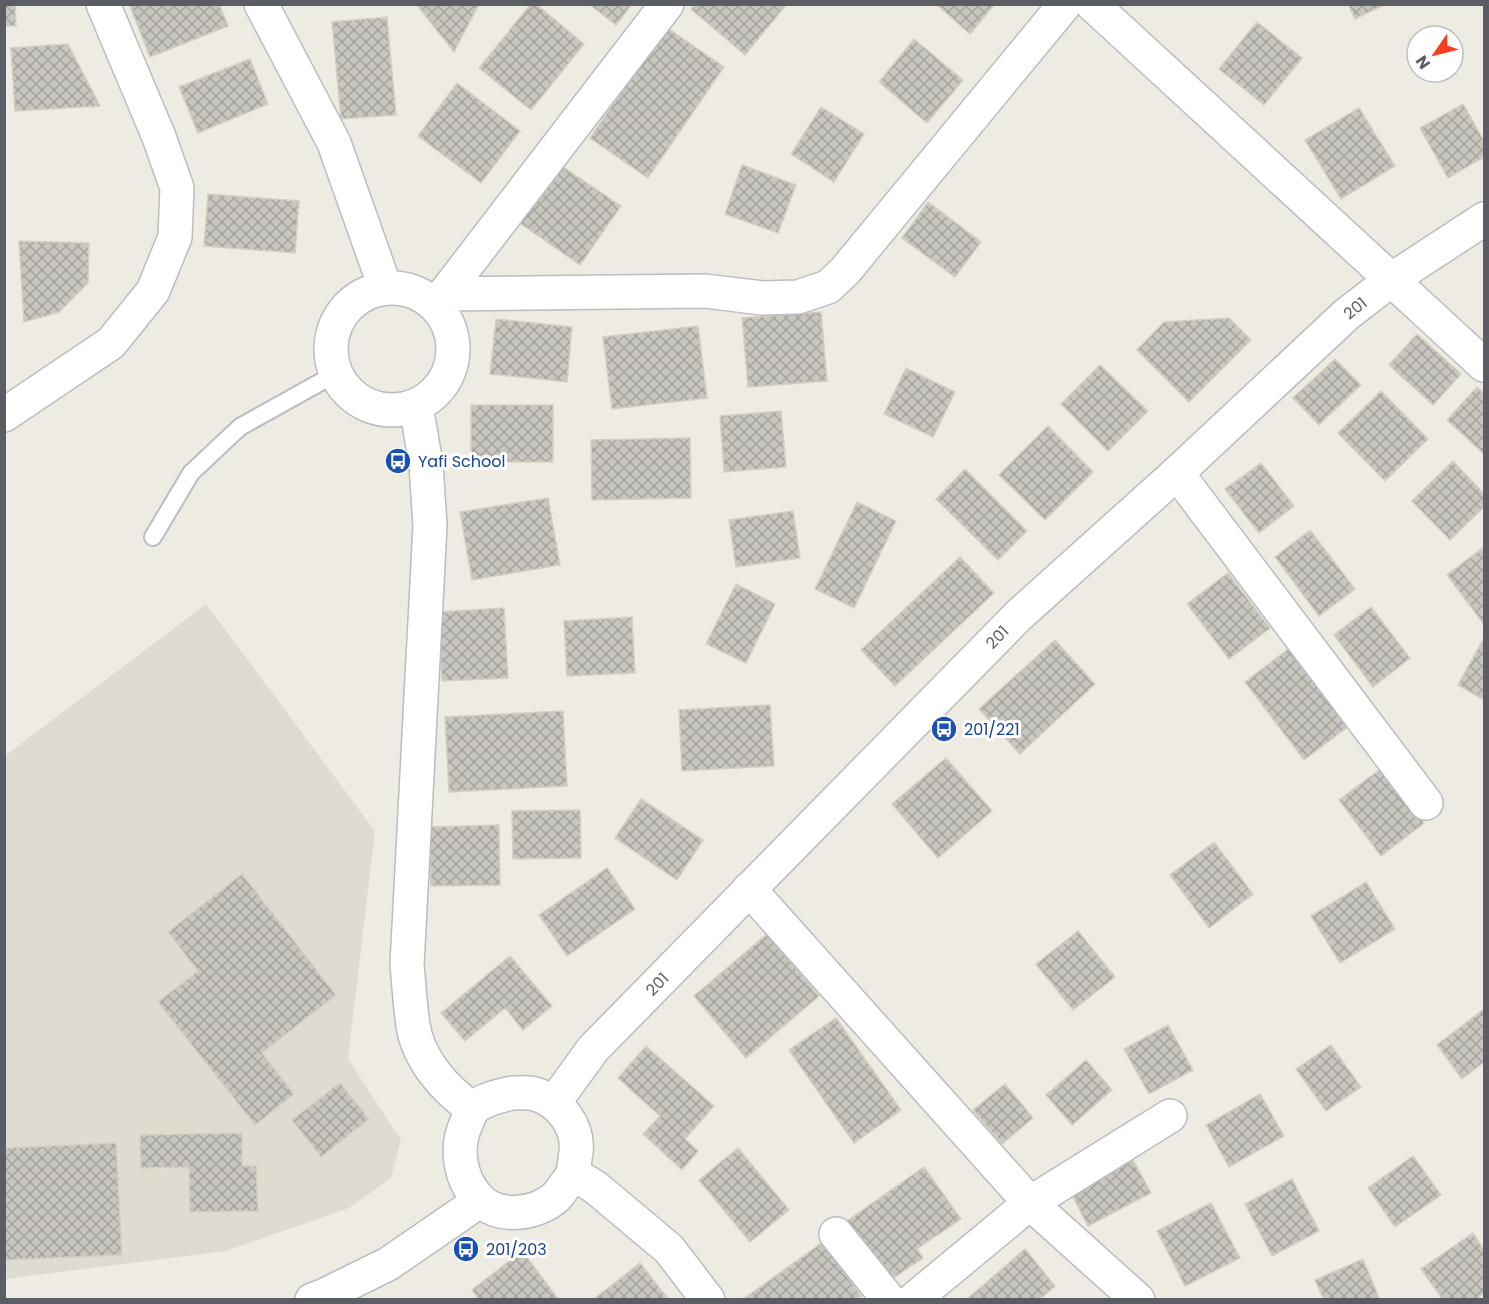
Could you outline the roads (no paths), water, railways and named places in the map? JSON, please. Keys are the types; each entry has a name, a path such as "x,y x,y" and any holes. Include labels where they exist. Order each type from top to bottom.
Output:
{"street":[{"path":"4,415 111,343 153,291 175,237 177,188 159,137 103,4"},
{"path":"261,4 334,143 385,287"},
{"path":"440,300 667,4"},
{"path":"440,300 453,341 452,361 446,380 433,395 416,406 398,411 379,410 361,403 346,391 335,374 330,355 331,336 338,318 350,303 367,292 385,287 404,288 440,300 705,291 762,298 798,297 828,287 845,271 1065,4"},
{"path":"1092,4 1485,364"},
{"name":"201","path":"554,1103 593,1049 1018,616 1177,473 1347,314 1391,280 1485,219"},
{"path":"416,406 426,464 430,526 407,964 413,1027 427,1061 454,1096 473,1109"},
{"path":"1177,473 1426,803"},
{"path":"749,889 1030,1203 1138,1299"},
{"path":"512,1093 534,1094 554,1103 569,1119 577,1143 573,1174 557,1197 533,1211 511,1212 493,1208 478,1198 465,1177 459,1153 463,1130 473,1109 488,1099 512,1093"},
{"path":"913,1299 1030,1203 1170,1116"},
{"path":"573,1174 595,1186 669,1249 708,1299"},
{"path":"312,1299 323,1296 388,1264 468,1209 478,1198"},
{"path":"836,1234 889,1299"}],"lane":[{"path":"153,537 191,473 240,427 335,374"}],"place":[{"name":"Yafi School","path":"398,461"},
{"name":"201/221","path":"944,729"},
{"name":"201/203","path":"466,1249"}]}
